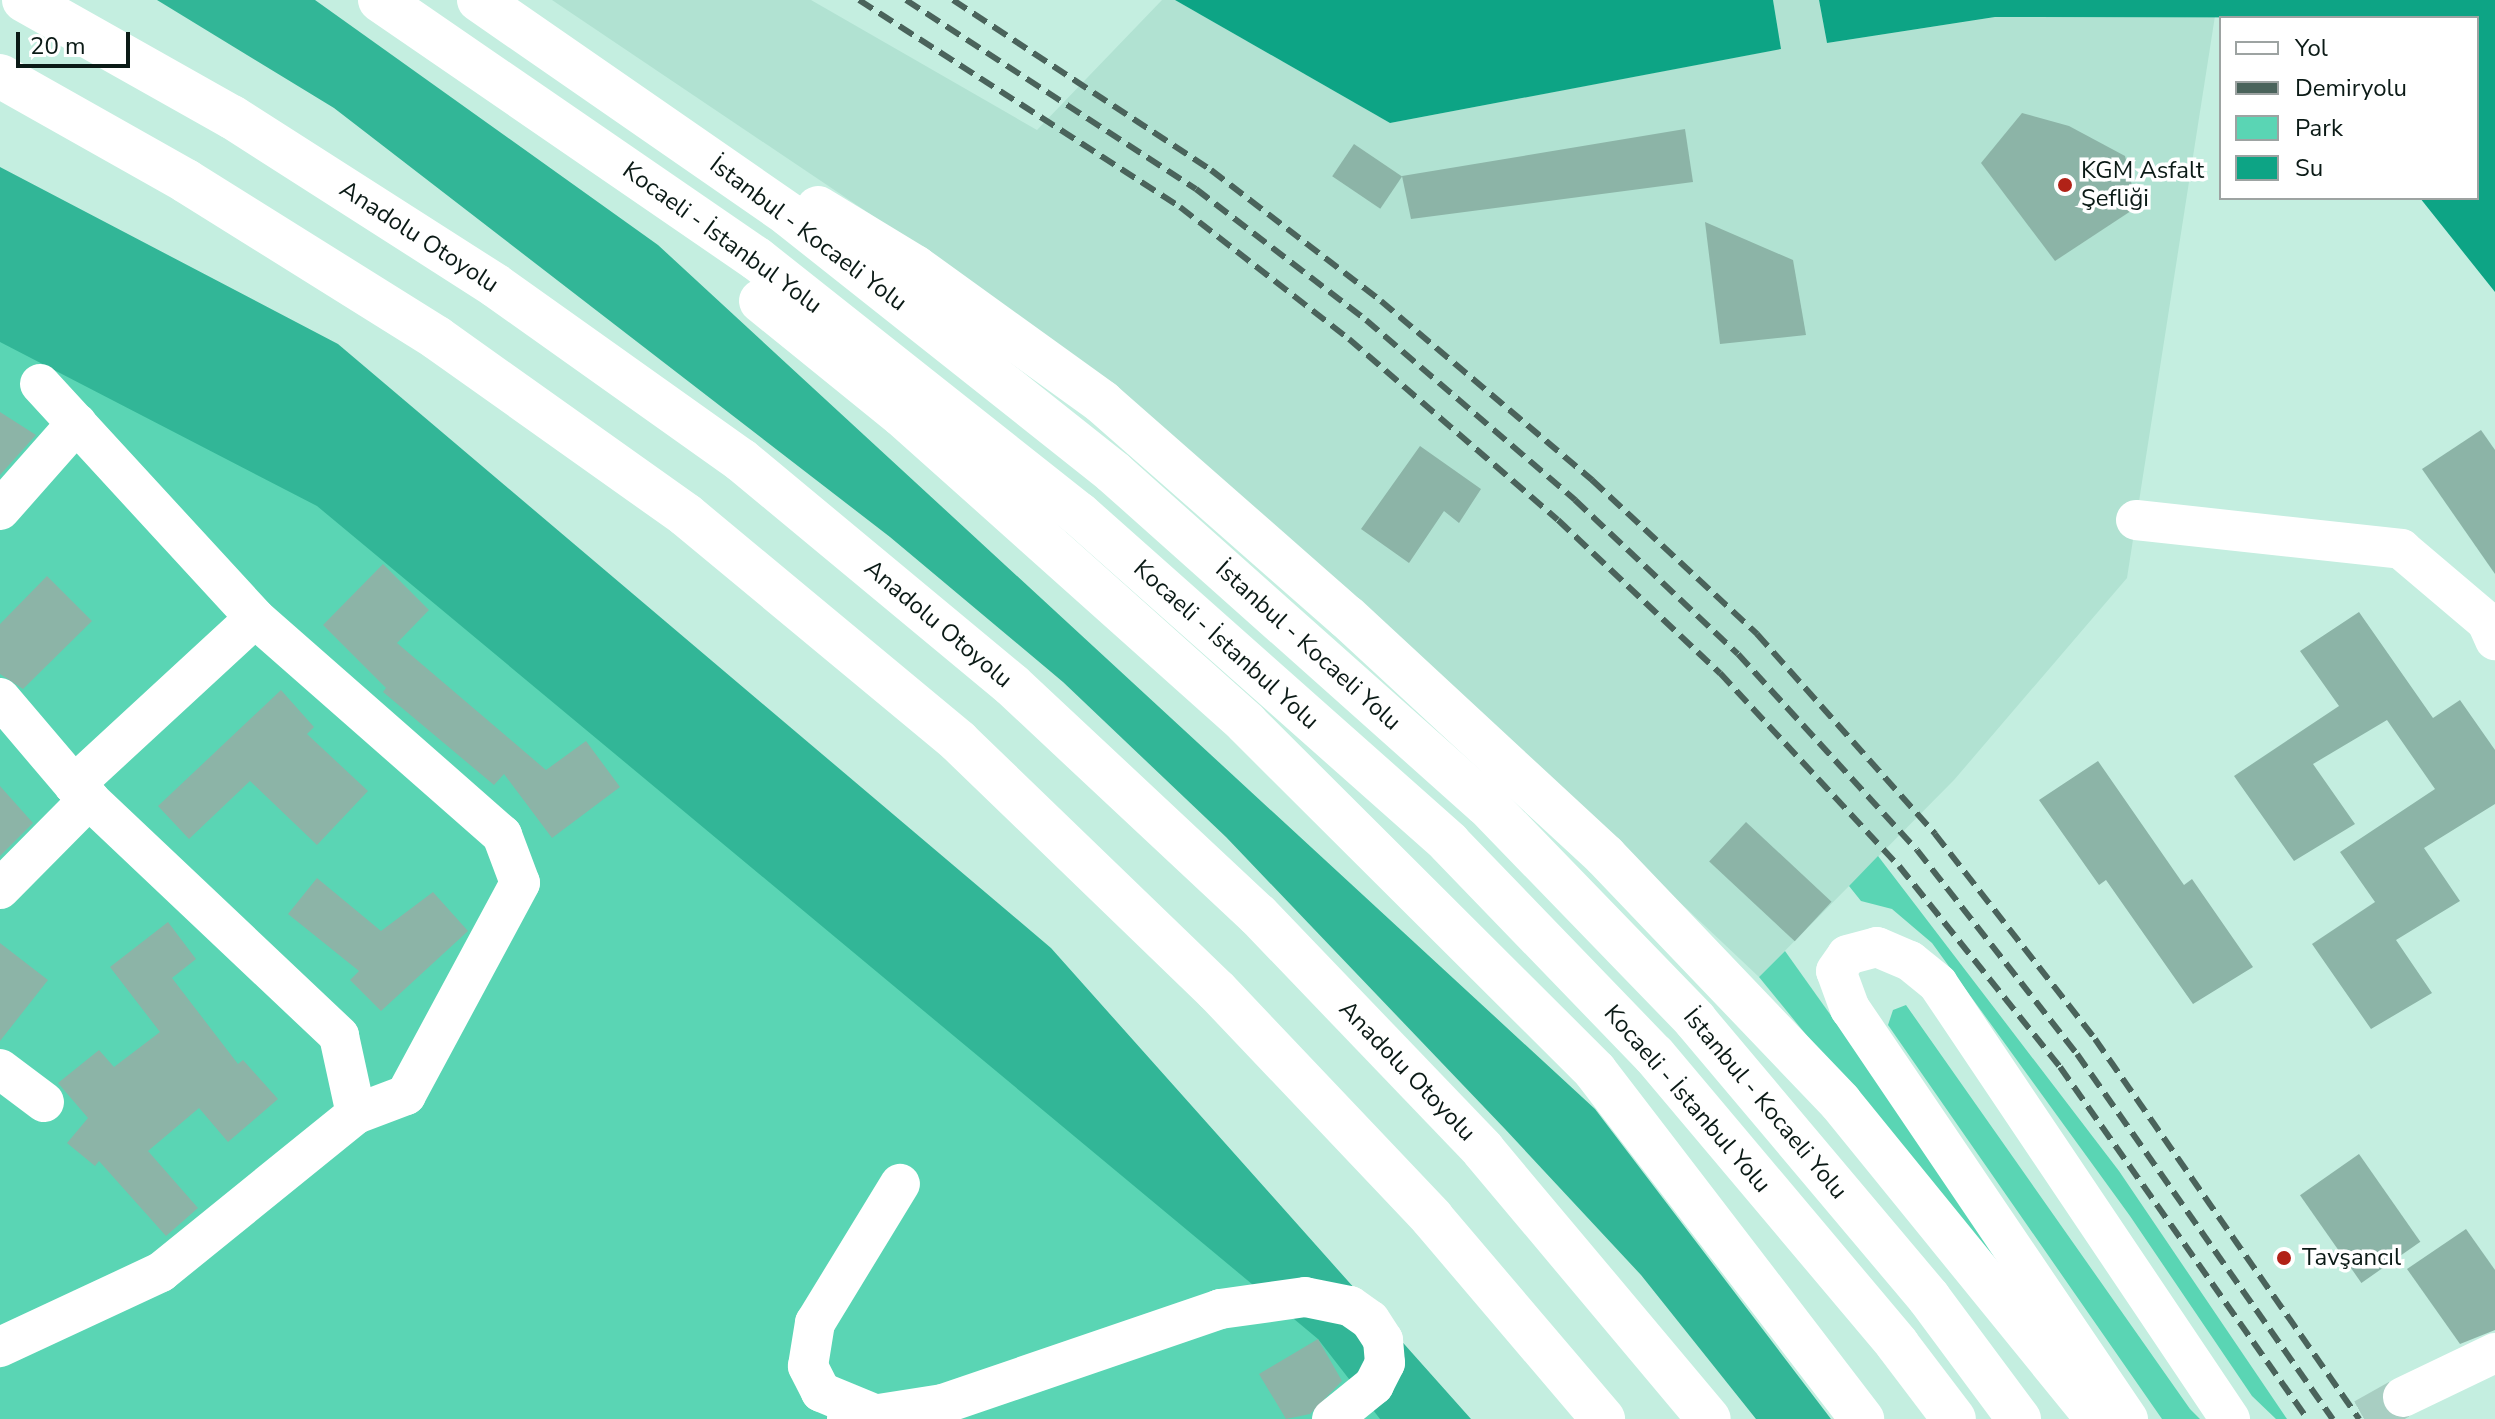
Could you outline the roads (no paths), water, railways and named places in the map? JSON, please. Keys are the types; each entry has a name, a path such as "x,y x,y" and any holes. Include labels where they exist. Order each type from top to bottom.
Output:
{"highway":[{"name":"Anadolu Otoyolu","path":"24,0 232,117 496,286 741,460 1012,685 1258,915 1483,1150 1709,1419"},
{"path":"349,0 728,274 902,415 1246,723 1595,1071 1862,1419"},
{"name":"Kocaeli - İstanbul Yolu","path":"380,0 757,259 1091,525 1449,843 1654,1055 1897,1344 1954,1419"},
{"name":"İstanbul - Kocaeli Yolu","path":"479,0 789,215 1113,472 1486,804 1695,1020 1929,1298 2019,1419"},
{"path":"542,41 915,267 1137,433 1605,856 1840,1102 2066,1352 2098,1419"},
{"path":"0,76 186,181 437,338 686,515 958,741 1216,990 1432,1218 1603,1419"},
{"path":"1983,1419 2066,1352"}],"street":[{"path":"0,1347 161,1272 356,1114 406,1095 520,883 502,835 255,618 40,384"},
{"path":"0,510 77,423"},
{"path":"2136,520 2401,549 2487,622 2495,640"},
{"path":"0,889 82,792 255,618"},
{"path":"0,698 82,792 339,1036 356,1114"},
{"path":"2128,1419 2066,1352 1850,1009 1836,971 1847,955 1877,947 1910,961 1938,984 2230,1419"},
{"path":"0,1069 44,1102"},
{"path":"900,1184 815,1323 808,1366 821,1392 863,1418 943,1404 1220,1309 1305,1297 1350,1306 1370,1320 1383,1340 1385,1363 1374,1385 1332,1419"},
{"path":"2403,1397 2495,1353"}],"water":[{"path":"1175,0 1773,0 1781,49 1390,123"},
{"path":"1819,0 2495,0 2495,292 2422,200 2479,200 2479,16 1995,17 1827,43"}],"tunnel":[{"path":"2364,1419 2403,1397"}],"railway":[{"path":"859,0 1180,207 1349,339 1558,520 1720,673 1899,866 2060,1067 2307,1419"},
{"path":"906,0 1196,189 1366,320 1575,500 1738,654 1917,850 2077,1054 2333,1419"},
{"path":"953,0 1211,170 1381,301 1592,480 1757,634 1935,834 2095,1039 2359,1419"}],"place":[{"name":"KGM Asfalt Şefliği","path":"2065,185"},
{"name":"Tavşancıl","path":"2284,1258"}]}
